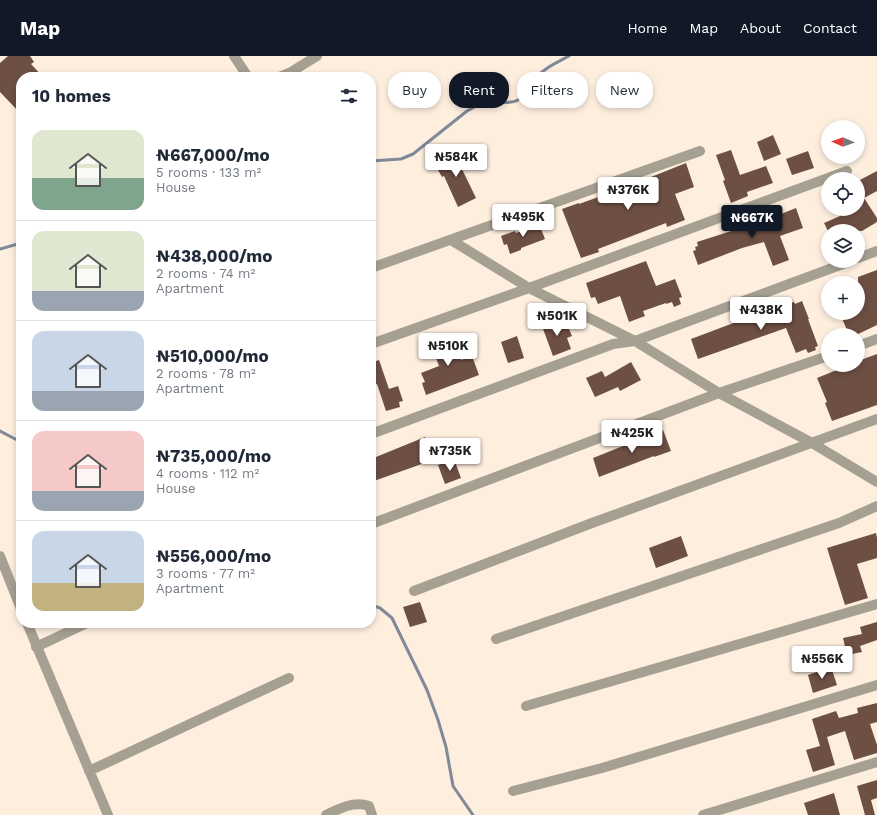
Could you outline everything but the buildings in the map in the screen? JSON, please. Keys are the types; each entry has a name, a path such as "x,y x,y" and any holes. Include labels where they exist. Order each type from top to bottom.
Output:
{"street":[{"path":"234,56 245,72"},
{"path":"291,72 317,56"},
{"path":"376,266 700,151"},
{"path":"376,342 530,288 847,171"},
{"path":"452,240 530,288 635,341 719,394 812,443 877,482"},
{"path":"865,255 877,251"},
{"path":"376,432 613,344 635,341 832,268"},
{"path":"865,343 877,339"},
{"path":"376,522 719,394 821,358"},
{"path":"414,591 592,523 877,419"},
{"path":"496,639 839,523 877,506"},
{"path":"0,556 16,596"},
{"path":"526,706 877,604"},
{"path":"29,628 108,815"},
{"path":"36,647 76,628"},
{"path":"89,771 289,678"},
{"path":"513,791 602,768 877,685"},
{"path":"703,815 877,762"},
{"path":"326,815 341,808 361,803 369,806 372,815"}],"waterway":[{"path":"376,161 401,159 413,154 467,111 476,106 490,102 509,102 518,100 523,96 533,81 541,73 569,56"},
{"path":"0,249 16,244"},
{"path":"0,431 16,439"},
{"path":"376,607 380,608 392,618 427,690 446,747 453,786 473,815"}]}
